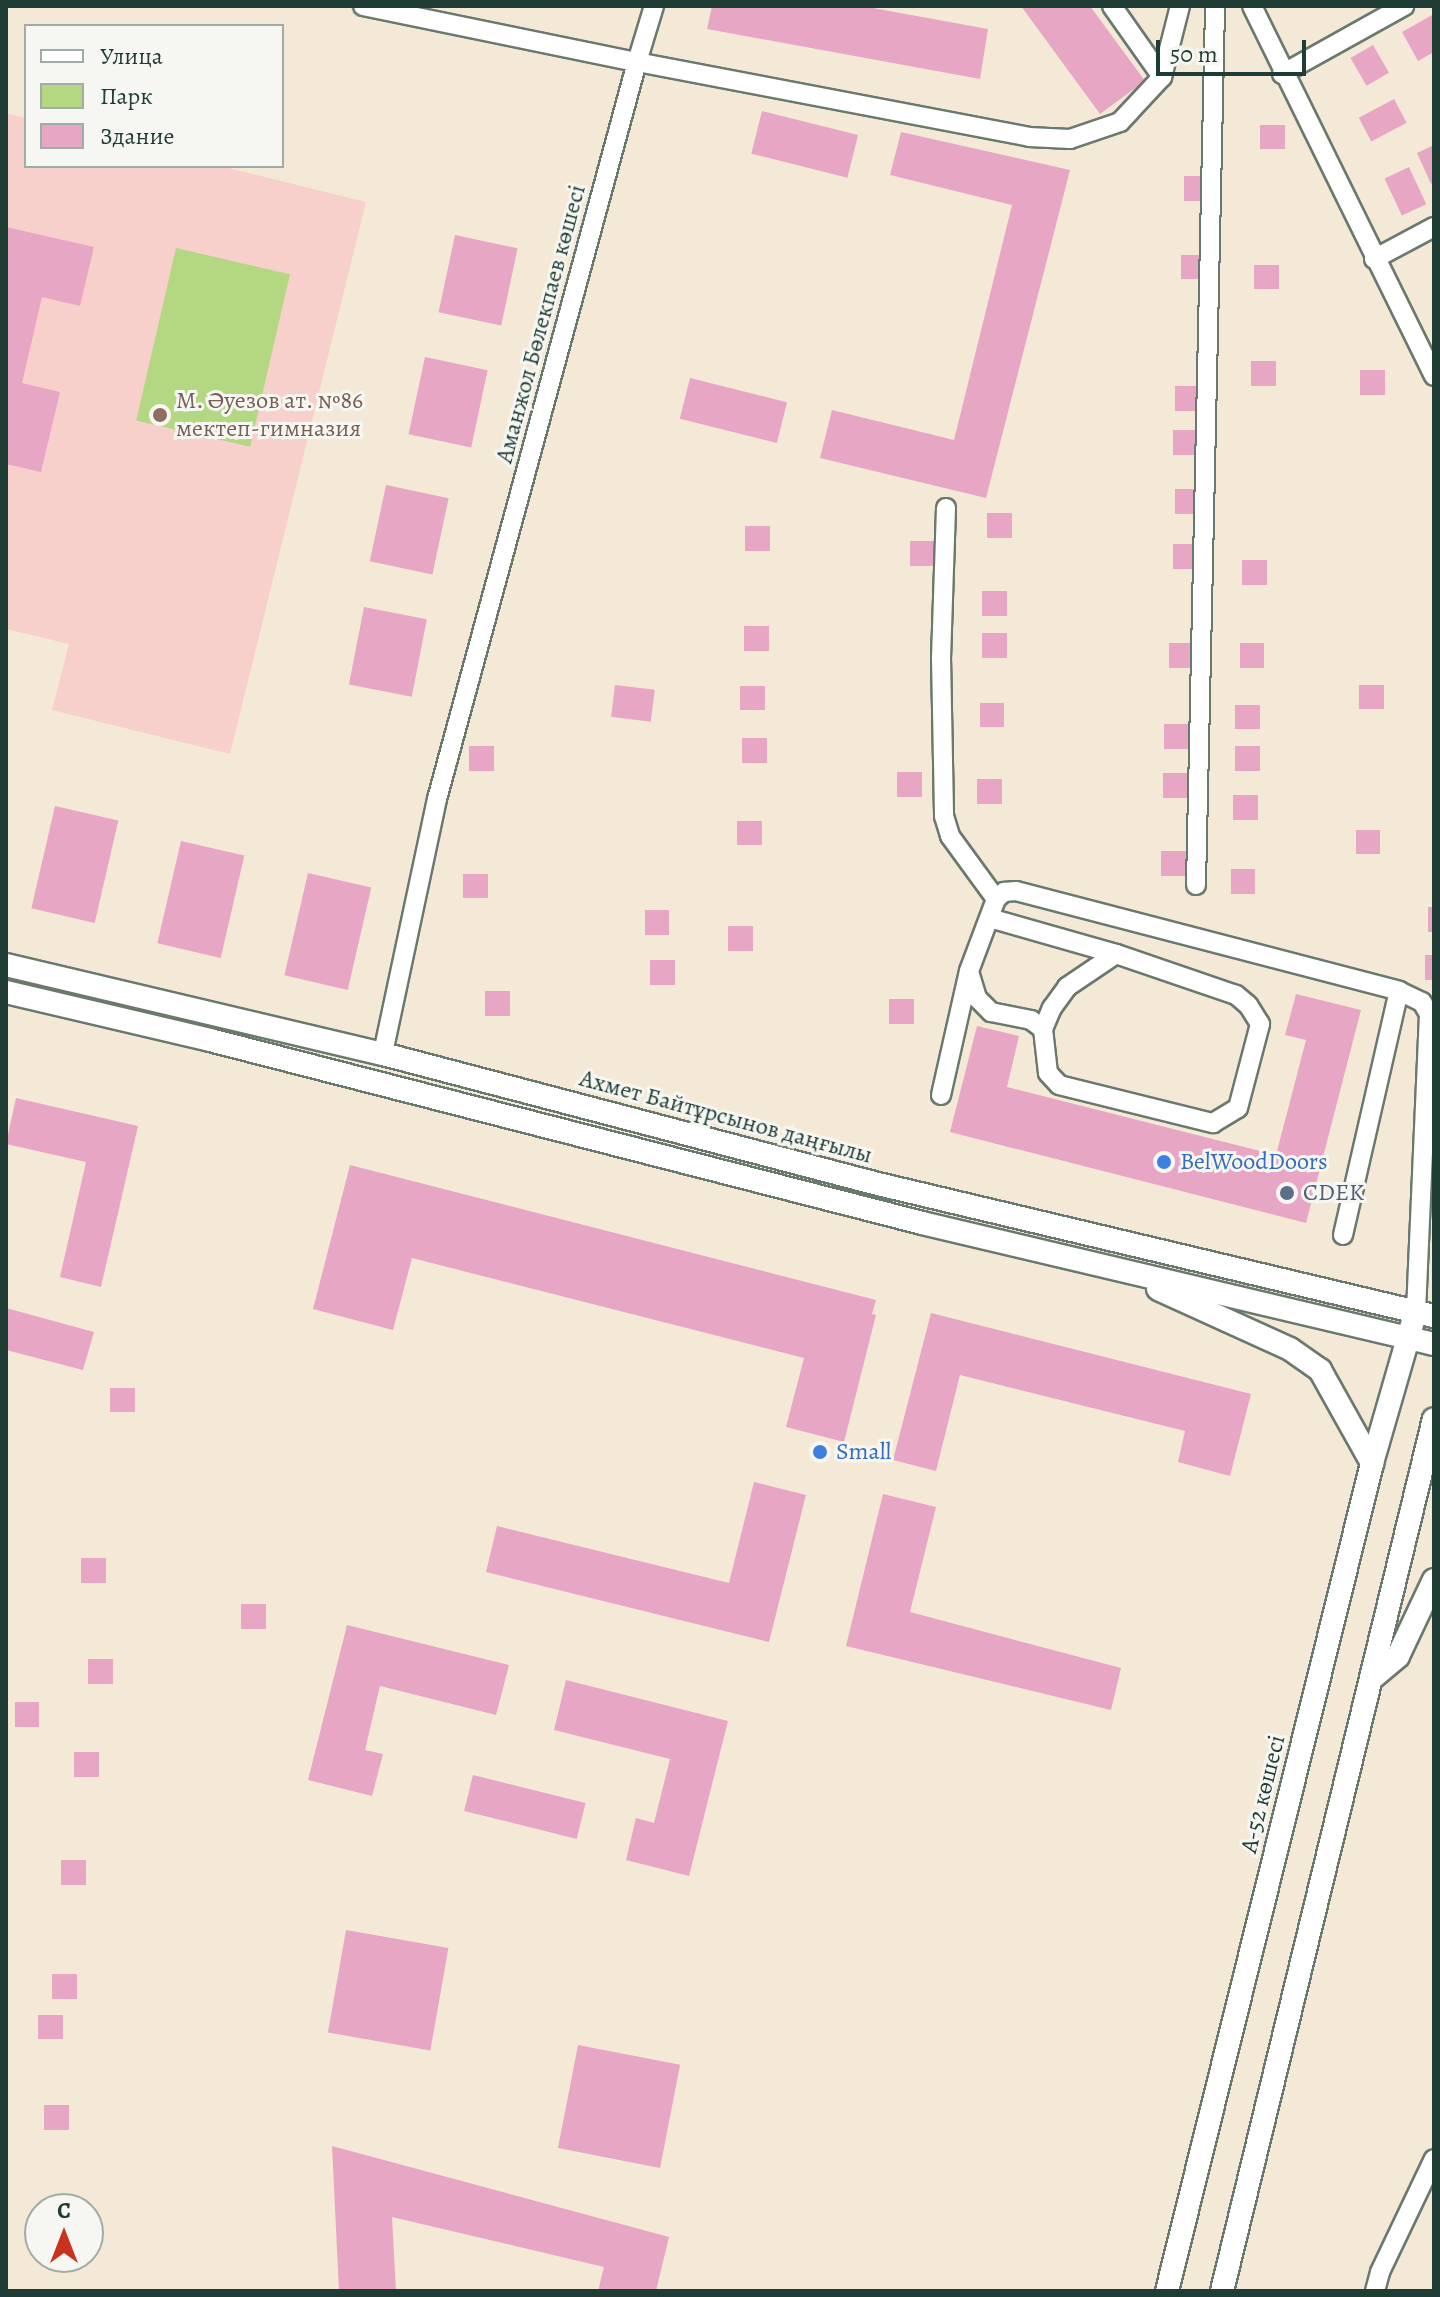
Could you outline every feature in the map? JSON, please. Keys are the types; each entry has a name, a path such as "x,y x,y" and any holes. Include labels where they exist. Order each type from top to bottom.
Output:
{"street":[{"path":"363,6 1029,137 1070,139 1120,122 1162,77 1180,6"},
{"name":"Аманжол Бөлекпаев көшесі","path":"383,1054 419,868 654,6"},
{"path":"1112,6 1162,77"},
{"path":"1196,885 1215,6"},
{"path":"1252,6 1282,74 1434,376"},
{"path":"1282,74 1404,6"},
{"path":"1374,259 1434,227"},
{"path":"946,508 941,657 944,816 950,836 996,899"},
{"path":"941,1095 969,971 996,899 1004,892 1016,891 1399,991 1422,1002 1429,1014 1425,1314"},
{"path":"990,918 1116,954 1236,995 1248,1005 1260,1024 1238,1108 1213,1123 1059,1085 1048,1073 1043,1029 1052,1008 1067,987 1116,954"},
{"name":"Ахмет Байтұрсынов даңғылы","path":"6,965 383,1054 878,1184 1425,1314"},
{"path":"969,971 977,998 991,1012 1031,1020 1043,1029"},
{"path":"1343,1235 1399,991"},
{"path":"6,992 225,1044 1145,1278 1434,1344"},
{"path":"1145,1278 1164,1294 1290,1349 1320,1370 1372,1463"},
{"name":"А-52 көшесі","path":"1167,2291 1372,1463 1408,1338 1425,1314"},
{"path":"1222,2291 1434,1419"},
{"path":"1371,1679 1398,1656 1434,1580"},
{"path":"1375,2291 1380,2272 1433,2162"}],"shaded area":[{"name":"М. Әуезов ат. №86 мектеп-гимназия","path":"6,113 24,118 24,168 229,168 366,202 230,754 52,710 69,644 6,629"}],"green space":[{"path":"176,248 290,274 250,447 136,420"}],"building":[{"path":"712,6 862,6 988,29 980,79 707,29"},
{"path":"1021,6 1090,6 1145,81 1100,114"},
{"path":"1434,14 1434,52 1418,61 1402,32"},
{"path":"1373,45 1389,73 1366,86 1350,58"},
{"path":"1394,99 1407,123 1371,142 1359,118"},
{"path":"762,111 858,135 847,178 751,154"},
{"path":"1260,125 1285,125 1285,149 1260,149"},
{"path":"901,132 1070,170 986,498 820,458 832,410 954,440 1012,205 890,175"},
{"path":"1434,145 1434,182 1431,184 1417,153"},
{"path":"1409,167 1426,204 1402,216 1385,178"},
{"path":"1184,176 1209,176 1209,201 1184,201"},
{"path":"6,227 94,247 80,306 42,297 22,383 60,392 41,472 6,464"},
{"path":"455,235 518,248 501,326 439,312"},
{"path":"1181,255 1206,255 1206,279 1181,279"},
{"path":"1254,265 1279,265 1279,289 1254,289"},
{"path":"425,357 488,370 471,448 409,434"},
{"path":"1251,361 1276,361 1276,386 1251,386"},
{"path":"1360,370 1385,370 1385,395 1360,395"},
{"path":"690,378 787,402 777,443 680,419"},
{"path":"1175,386 1200,386 1200,411 1175,411"},
{"path":"1173,430 1198,430 1198,455 1173,455"},
{"path":"386,485 449,498 432,575 370,561"},
{"path":"1175,489 1200,489 1200,514 1175,514"},
{"path":"987,513 1012,513 1012,538 987,538"},
{"path":"745,526 770,526 770,551 745,551"},
{"path":"910,541 935,541 935,566 910,566"},
{"path":"1173,544 1198,544 1198,569 1173,569"},
{"path":"1242,560 1267,560 1267,585 1242,585"},
{"path":"982,591 1007,591 1007,616 982,616"},
{"path":"364,607 427,619 412,697 349,685"},
{"path":"744,626 769,626 769,651 744,651"},
{"path":"982,633 1007,633 1007,658 982,658"},
{"path":"1169,643 1194,643 1194,668 1169,668"},
{"path":"1240,643 1264,643 1264,668 1240,668"},
{"path":"615,685 655,690 651,722 611,717"},
{"path":"1359,685 1384,685 1384,709 1359,709"},
{"path":"740,686 765,686 765,710 740,710"},
{"path":"980,703 1004,703 1004,727 980,727"},
{"path":"1235,705 1260,705 1260,729 1235,729"},
{"path":"1164,724 1189,724 1189,749 1164,749"},
{"path":"742,738 767,738 767,763 742,763"},
{"path":"469,746 494,746 494,771 469,771"},
{"path":"1235,746 1260,746 1260,771 1235,771"},
{"path":"897,772 922,772 922,797 897,797"},
{"path":"1163,773 1188,773 1188,798 1163,798"},
{"path":"977,779 1002,779 1002,804 977,804"},
{"path":"1233,795 1258,795 1258,820 1233,820"},
{"path":"55,806 118,821 95,923 31,908"},
{"path":"737,821 762,821 762,845 737,845"},
{"path":"1356,830 1380,830 1380,854 1356,854"},
{"path":"181,841 244,856 221,958 157,943"},
{"path":"1161,851 1186,851 1186,876 1161,876"},
{"path":"1231,869 1255,869 1255,894 1231,894"},
{"path":"308,873 371,888 348,990 284,975"},
{"path":"463,874 488,874 488,898 463,898"},
{"path":"1428,907 1434,907 1434,932 1428,932"},
{"path":"645,910 669,910 669,935 645,935"},
{"path":"728,926 753,926 753,951 728,951"},
{"path":"1425,955 1434,955 1434,980 1425,980"},
{"path":"650,960 675,960 675,985 650,985"},
{"path":"485,991 510,991 510,1016 485,1016"},
{"path":"1296,994 1361,1010 1306,1223 950,1132 977,1026 1019,1036 1007,1087 1276,1155 1306,1040 1285,1035"},
{"path":"889,999 914,999 914,1024 889,1024"},
{"path":"16,1098 138,1126 101,1287 60,1277 86,1162 6,1144"},
{"path":"350,1165 876,1300 872,1314 876,1315 844,1442 786,1427 804,1358 412,1258 393,1330 313,1309"},
{"path":"6,1308 94,1332 83,1370 6,1350"},
{"path":"931,1313 1251,1394 1230,1476 1178,1462 1185,1431 960,1375 936,1471 893,1460"},
{"path":"110,1388 135,1388 135,1412 110,1412"},
{"path":"754,1482 806,1495 769,1642 486,1572 497,1526 729,1583"},
{"path":"883,1494 936,1507 910,1612 1121,1668 1111,1710 846,1646"},
{"path":"81,1558 106,1558 106,1583 81,1583"},
{"path":"241,1604 266,1604 266,1629 241,1629"},
{"path":"347,1625 509,1665 496,1715 380,1686 365,1750 383,1754 372,1796 308,1780"},
{"path":"88,1659 113,1659 113,1684 88,1684"},
{"path":"566,1680 728,1721 689,1876 626,1860 636,1818 654,1823 670,1759 554,1730"},
{"path":"15,1702 39,1702 39,1727 15,1727"},
{"path":"74,1752 99,1752 99,1777 74,1777"},
{"path":"473,1775 586,1803 577,1839 464,1811"},
{"path":"61,1860 86,1860 86,1885 61,1885"},
{"path":"346,1930 448,1948 430,2050 328,2032"},
{"path":"52,1974 77,1974 77,1999 52,1999"},
{"path":"38,2015 63,2015 63,2039 38,2039"},
{"path":"578,2045 680,2065 660,2168 558,2148"},
{"path":"44,2105 69,2105 69,2130 44,2130"},
{"path":"332,2146 669,2237 656,2291 598,2291 604,2267 392,2217 396,2291 339,2291"}],"place":[{"name":"М. Әуезов ат. №86 мектеп-гимназия","path":"160,415"},
{"name":"BelWoodDoors","path":"1164,1162"},
{"name":"CDEK","path":"1287,1193"},
{"name":"Small","path":"820,1452"}]}
